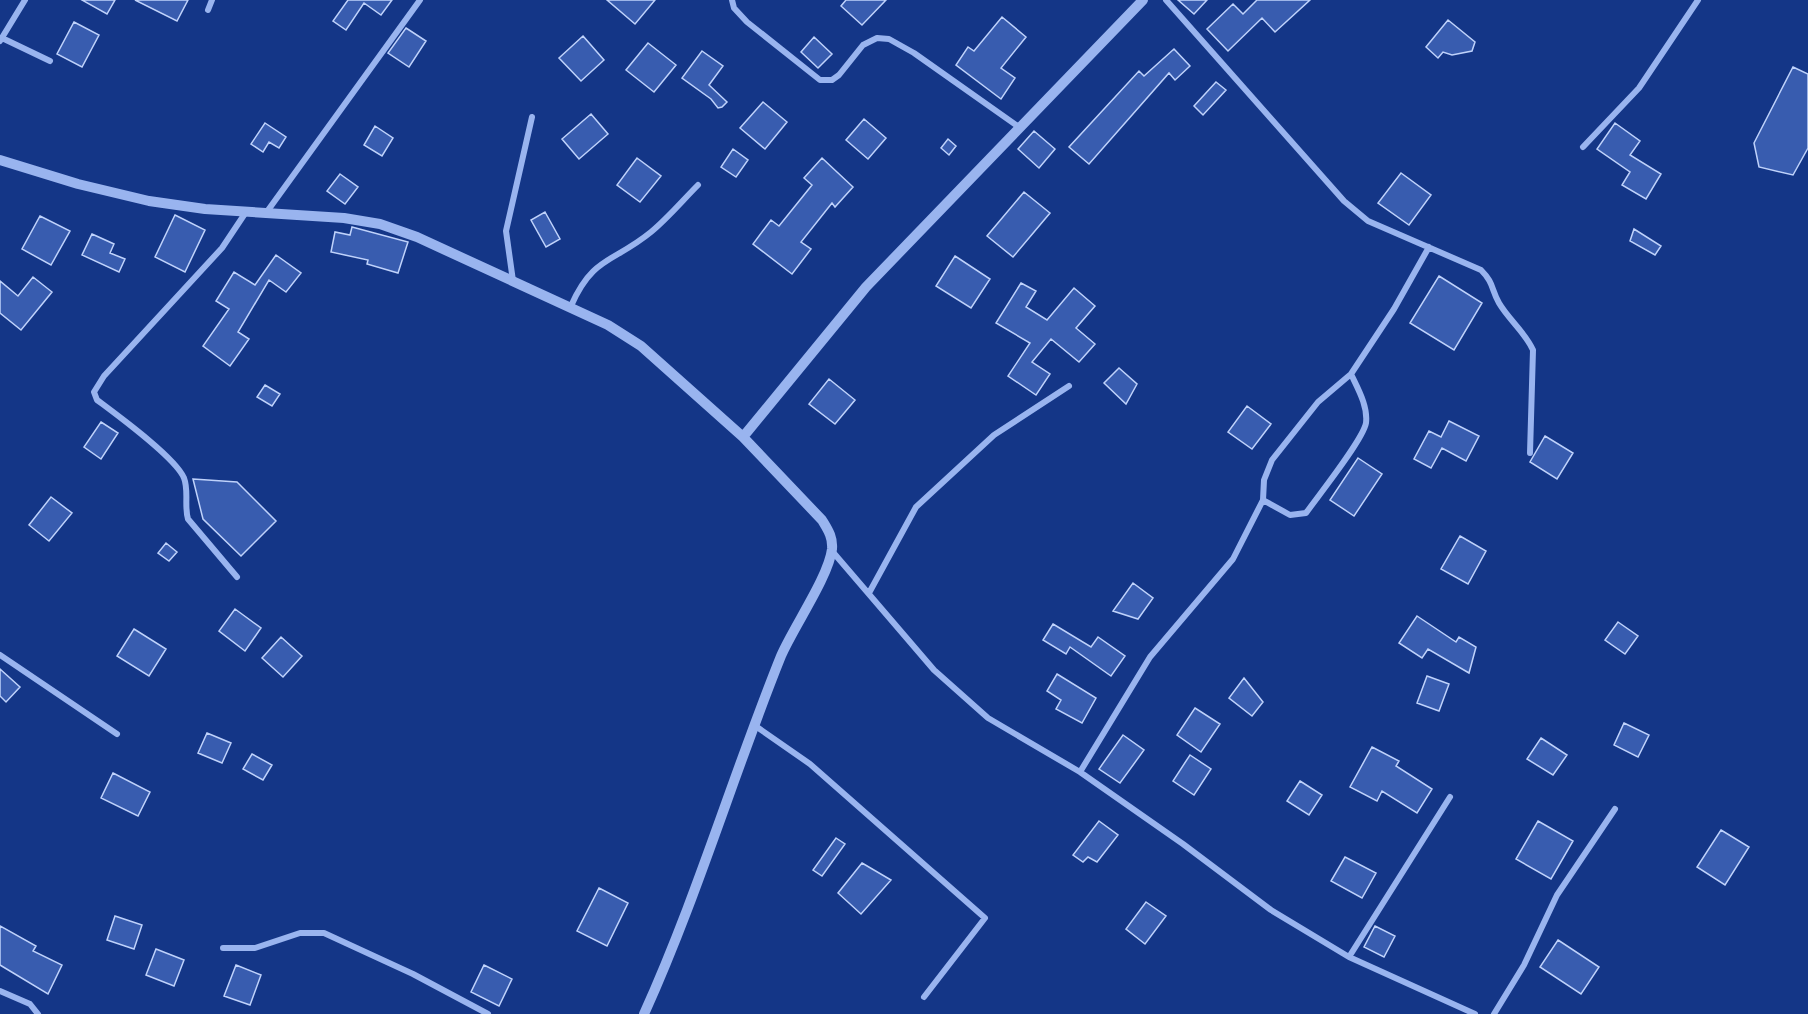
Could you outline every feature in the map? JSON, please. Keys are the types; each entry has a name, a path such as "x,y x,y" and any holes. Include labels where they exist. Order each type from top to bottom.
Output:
{"street":[{"path":"25,0 1,40 50,61"},
{"path":"208,10 212,0"},
{"path":"266,213 420,0"},
{"path":"732,0 734,8 747,22 820,80 832,80 839,75 863,45 877,38 889,39 914,53 1018,127"},
{"path":"742,437 866,287 1143,0"},
{"path":"1166,0 1344,201 1368,221 1481,270 1492,281 1499,303 1528,340 1533,350 1530,453"},
{"path":"1583,147 1639,88 1698,0"},
{"path":"513,281 506,231 532,117"},
{"path":"0,160 78,184 149,201 266,213 307,214 380,224 417,237 571,306 608,325 641,346 742,437 822,520 831,533 832,550 824,571 785,647 754,724 700,881 644,1014"},
{"path":"571,306 581,283 593,269 652,231 698,185"},
{"path":"237,576 188,519 185,510 186,484 182,474 159,450 97,400 94,392 104,376 222,248 246,211"},
{"path":"1080,772 1150,657 1233,559 1263,500 1264,480 1272,460 1318,402 1351,374 1394,309 1429,247"},
{"path":"1263,500 1290,515 1306,513 1355,444 1366,425 1365,410 1351,374"},
{"path":"869,593 916,507 994,435 1069,386"},
{"path":"832,550 934,670 988,718 1080,772 1271,910 1349,957 1474,1014"},
{"path":"0,655 117,734"},
{"path":"754,724 810,764 985,918 924,997"},
{"path":"1349,957 1450,797"},
{"path":"1494,1014 1524,965 1557,895 1615,809"},
{"path":"223,948 255,948 300,933 324,933 413,974 488,1014"},
{"path":"0,991 30,1004 38,1014"}],"building":[{"path":"82,0 115,0 107,14"},
{"path":"135,0 188,0 177,21"},
{"path":"348,0 392,0 381,15 364,3 346,30 333,21"},
{"path":"607,0 655,0 635,24"},
{"path":"846,0 886,0 862,25 841,6"},
{"path":"1178,0 1207,0 1194,14"},
{"path":"1257,0 1310,0 1275,32 1262,18 1228,51 1207,29 1233,4 1243,14"},
{"path":"1002,17 1026,37 1001,68 1015,78 1001,99 956,65 968,47 974,51"},
{"path":"1448,20 1475,42 1472,51 1452,55 1443,52 1438,58 1426,47"},
{"path":"74,22 99,35 82,67 57,54"},
{"path":"406,28 426,41 409,67 388,53"},
{"path":"583,36 604,60 581,81 559,58"},
{"path":"814,37 832,54 818,68 801,52"},
{"path":"648,43 676,65 654,92 626,70"},
{"path":"1174,49 1190,66 1175,80 1169,73 1089,164 1069,147 1139,71 1144,76"},
{"path":"702,51 723,66 709,85 727,102 722,107 718,108 711,99 682,78"},
{"path":"1793,67 1808,74 1808,148 1793,175 1759,167 1754,143"},
{"path":"1216,82 1226,90 1203,115 1194,106"},
{"path":"763,102 787,122 765,149 740,128"},
{"path":"591,114 608,134 579,159 562,139"},
{"path":"864,119 886,138 868,159 846,140"},
{"path":"265,123 286,137 279,148 269,142 263,152 251,144"},
{"path":"1615,123 1640,141 1630,155 1661,174 1646,199 1622,185 1630,172 1597,149"},
{"path":"375,126 393,138 382,156 364,145"},
{"path":"1034,131 1055,149 1039,168 1018,149"},
{"path":"948,139 956,146 949,155 941,148"},
{"path":"733,149 748,160 736,177 721,167"},
{"path":"637,158 661,176 640,202 617,185"},
{"path":"822,158 853,187 835,207 832,203 801,242 811,249 792,274 753,244 771,220 779,226 812,185 804,178"},
{"path":"1401,173 1431,195 1409,225 1378,203"},
{"path":"340,174 358,187 345,204 327,191"},
{"path":"1024,192 1050,213 1013,257 987,236"},
{"path":"545,212 560,239 546,247 531,220"},
{"path":"175,215 205,230 185,272 155,257"},
{"path":"40,216 70,231 51,265 22,249"},
{"path":"352,227 408,242 398,273 367,264 368,260 331,252 335,232 350,235"},
{"path":"1634,229 1661,246 1655,255 1630,241"},
{"path":"92,234 114,244 110,253 125,259 119,272 82,255"},
{"path":"276,255 301,273 286,292 269,280 238,332 249,339 230,366 203,346 229,309 216,301 234,272 255,285"},
{"path":"955,256 990,279 971,308 936,286"},
{"path":"1439,276 1482,303 1454,350 1410,323"},
{"path":"33,277 52,292 21,330 0,313 0,281 18,296"},
{"path":"1021,283 1036,291 1026,307 1047,320 1074,288 1095,306 1076,328 1095,344 1079,362 1051,339 1032,362 1050,374 1036,395 1008,376 1030,343 996,323"},
{"path":"1119,368 1137,384 1126,404 1104,383"},
{"path":"829,379 855,400 835,424 809,404"},
{"path":"265,385 280,394 272,406 257,397"},
{"path":"1247,406 1271,424 1252,449 1228,432"},
{"path":"1449,421 1479,436 1466,461 1442,448 1431,468 1414,459 1429,431 1441,437"},
{"path":"101,422 118,433 101,459 84,447"},
{"path":"1545,436 1573,453 1557,479 1530,462"},
{"path":"1358,458 1382,474 1354,516 1330,500"},
{"path":"193,479 237,482 276,521 241,556 203,519"},
{"path":"51,497 72,513 49,541 29,525"},
{"path":"1460,536 1486,551 1468,584 1441,569"},
{"path":"166,543 177,552 169,561 158,553"},
{"path":"1133,583 1153,598 1138,619 1113,611"},
{"path":"235,609 261,628 245,651 219,631"},
{"path":"1417,616 1456,642 1459,637 1476,647 1469,673 1428,649 1422,658 1399,643"},
{"path":"1618,622 1638,636 1625,654 1605,640"},
{"path":"1053,624 1091,647 1098,637 1125,656 1111,676 1070,647 1066,654 1043,640"},
{"path":"134,629 166,649 149,676 117,656"},
{"path":"281,637 302,656 283,677 262,658"},
{"path":"0,669 20,687 6,702 0,696"},
{"path":"1057,674 1096,698 1082,723 1056,709 1061,700 1047,691"},
{"path":"1427,676 1449,684 1439,711 1417,703"},
{"path":"1244,678 1263,702 1252,716 1229,698"},
{"path":"1195,708 1220,724 1201,752 1177,735"},
{"path":"1624,723 1649,735 1638,757 1614,745"},
{"path":"207,733 231,743 222,763 198,753"},
{"path":"1123,735 1144,750 1120,783 1099,769"},
{"path":"1541,738 1567,755 1553,775 1527,759"},
{"path":"1372,747 1399,761 1396,766 1432,789 1417,813 1382,791 1377,801 1350,787"},
{"path":"252,754 272,765 263,780 243,769"},
{"path":"1190,755 1211,769 1194,795 1173,781"},
{"path":"113,773 150,792 138,816 101,798"},
{"path":"1300,781 1322,795 1309,815 1287,801"},
{"path":"1099,821 1118,835 1097,862 1088,857 1083,862 1073,855"},
{"path":"1538,821 1573,841 1551,879 1516,859"},
{"path":"1721,830 1749,847 1725,885 1697,867"},
{"path":"836,838 845,844 822,876 813,870"},
{"path":"1345,857 1376,873 1362,898 1331,881"},
{"path":"862,863 891,880 861,914 838,893"},
{"path":"599,888 628,903 607,946 577,931"},
{"path":"1146,902 1166,916 1145,944 1126,929"},
{"path":"115,916 142,925 134,949 107,940"},
{"path":"0,926 36,946 33,951 62,965 48,994 0,965"},
{"path":"1375,926 1395,936 1384,957 1364,947"},
{"path":"1558,940 1599,967 1581,994 1540,967"},
{"path":"156,949 184,960 174,986 146,975"},
{"path":"236,965 261,975 250,1005 224,996"},
{"path":"484,965 512,979 499,1006 471,992"}]}
